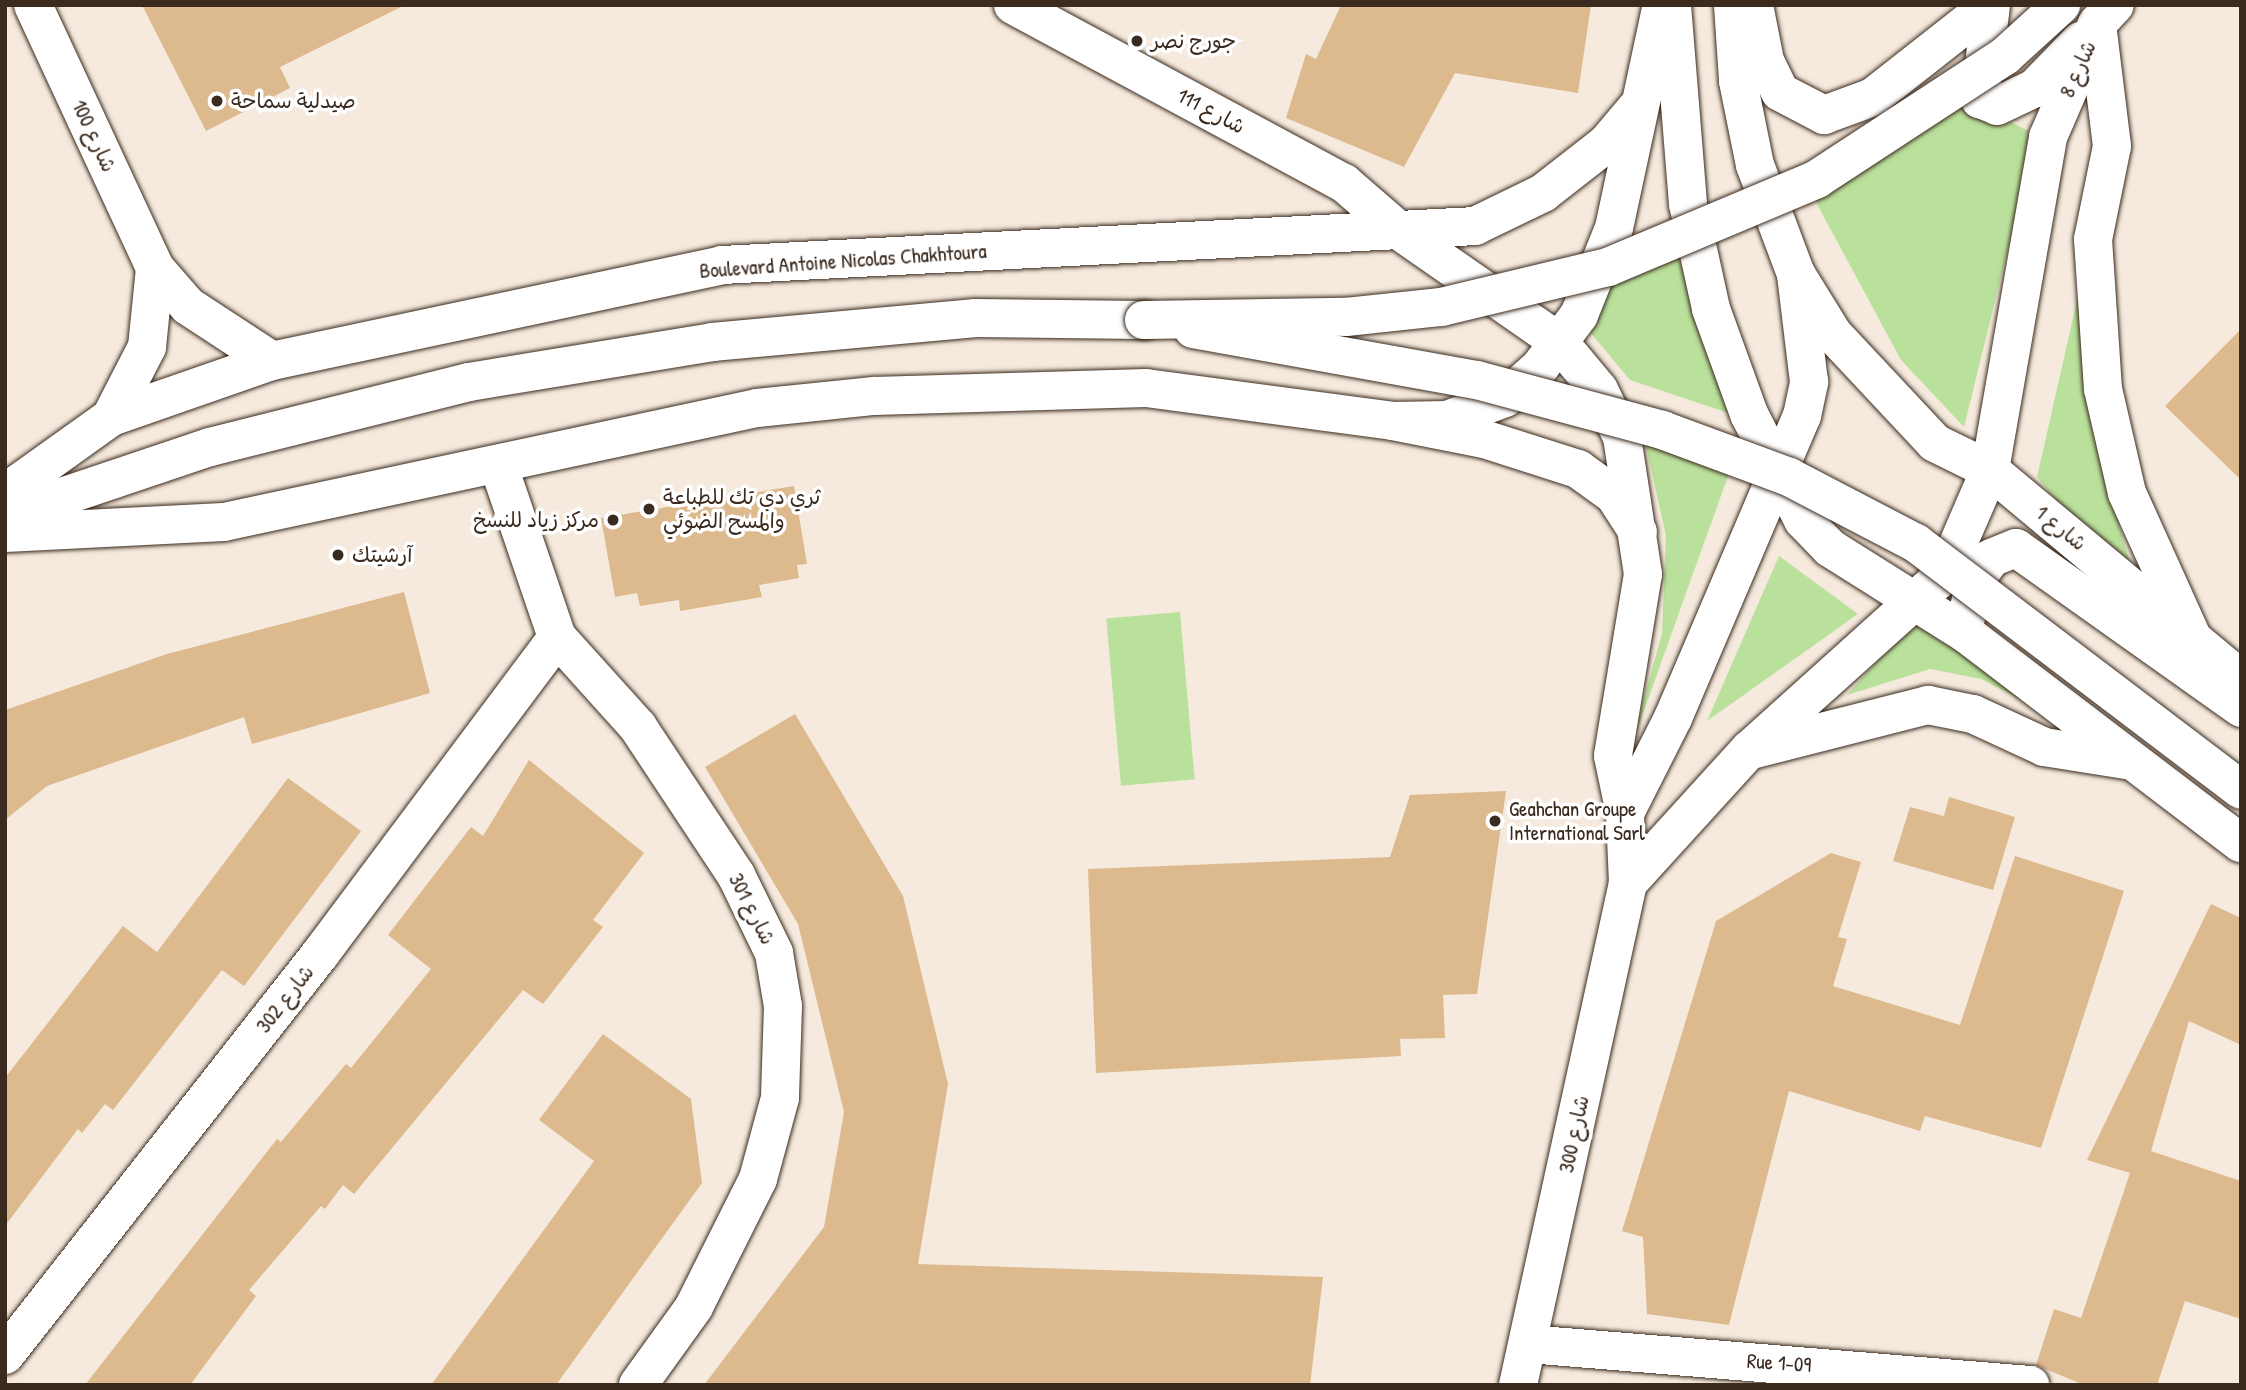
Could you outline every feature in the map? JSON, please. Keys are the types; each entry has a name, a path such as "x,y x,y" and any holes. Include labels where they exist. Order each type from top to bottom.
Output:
{"main road":[{"name":"شارع 100","path":"33,5 155,268"},
{"name":"شارع 111","path":"1013,5 1344,183 1398,230 1559,342 1599,390 1622,437 1640,538"},
{"path":"1393,421 1447,420 1506,398 1559,342 1579,315 1614,228 1662,5"},
{"path":"1672,5 1688,204 1709,297 1749,414 1803,520 1830,548 1965,633 2126,760 2241,843"},
{"path":"1625,813 1674,718 1779,473 1809,382 1796,274 1755,165 1738,81 1733,5"},
{"path":"1754,5 1765,61 1780,92 1824,115 1873,97 1991,5"},
{"path":"1991,5 1980,99 1997,106 2035,88 2109,12"},
{"path":"5,516 210,447 468,382 712,342 976,318 1144,320 1346,317 1441,307 1608,267 1817,179 2004,56 2061,5"},
{"path":"2109,12 2112,146 2093,239 2103,389 2127,493 2191,635"},
{"name":"شارع 8","path":"1628,883 1749,750 1915,601 1951,560 1990,470 2048,137 2109,12"},
{"name":"Boulevard Antoine Nicolas Chakhtoura","path":"5,493 111,417 272,361 722,265 1475,226 1514,211 1606,144 1639,105"},
{"path":"155,268 198,314 272,361"},
{"path":"111,417 147,347 155,268"},
{"name":"شارع 1","path":"1796,274 1876,386 1935,443 1990,470 2241,679"},
{"path":"1144,320 1477,380 1662,430 1789,477 1916,543 2241,790"},
{"path":"5,533 224,522 757,408 986,389 1146,388 1393,421 1484,439 1578,469 1614,495 1640,538"},
{"name":"شارع 301","path":"498,464 557,637 638,727 736,875 774,953 783,1006 780,1098 758,1179 694,1307 638,1385"},
{"name":"شارع 300","path":"1518,1385 1628,883 1625,813 1613,756 1642,584 1640,538"},
{"path":"1965,633 1977,578 1991,558 2016,548 2241,708"},
{"name":"شارع 302","path":"5,1355 321,953 557,637"},
{"path":"1749,750 1928,705 1973,714 2044,747 2126,760"},
{"name":"Rue 1-09","path":"1528,1344 2029,1385"}],"green space":[{"path":"1970,101 2036,135 1964,427 1901,360 1811,193 1862,170"},
{"path":"1678,255 1731,414 1630,380 1590,332 1598,286"},
{"path":"2080,287 2117,518 2142,604 2037,477"},
{"path":"1643,433 1732,465 1627,758 1662,634 1666,536"},
{"path":"1779,556 1858,614 1707,721"},
{"path":"1180,612 1195,779 1121,786 1106,618"},
{"path":"1916,617 2051,716 1981,679 1930,669 1847,695"}],"building":[{"path":"142,5 405,5 280,67 290,88 206,131"},
{"path":"1341,5 1591,5 1578,93 1455,73 1404,167 1286,118 1306,54 1316,59"},
{"path":"2241,329 2241,480 2165,406"},
{"path":"794,486 807,564 797,565 799,578 759,585 762,597 680,611 679,600 640,606 637,593 615,597 601,518"},
{"path":"404,592 430,693 252,744 244,717 47,786 5,820 5,710 167,654"},
{"path":"795,714 903,896 948,1084 918,1264 1323,1277 1310,1385 704,1385 824,1227 844,1112 798,924 705,767"},
{"path":"529,760 644,853 593,920 603,927 543,1004 523,990 354,1194 343,1185 325,1209 321,1206 249,1290 256,1296 190,1385 85,1385 277,1139 281,1142 346,1064 351,1068 431,969 388,935 471,827 483,836"},
{"path":"288,778 361,831 244,986 222,970 113,1110 105,1104 82,1133 78,1129 5,1226 5,1078 123,926 157,952"},
{"path":"1506,791 1477,994 1443,995 1445,1038 1400,1039 1401,1056 1096,1073 1088,869 1390,857 1410,795"},
{"path":"1949,797 2015,817 1993,890 1893,861 1910,807 1944,816"},
{"path":"1831,853 1861,862 1838,937 1847,939 1833,986 1960,1025 2015,856 2124,891 2041,1148 1925,1116 1920,1131 1789,1091 1729,1325 1647,1314 1643,1237 1622,1231 1716,921"},
{"path":"2211,904 2241,918 2241,1045 2189,1021 2151,1151 2241,1181 2241,1319 2185,1301 2157,1385 2084,1385 2036,1365 2054,1309 2081,1318 2130,1173 2087,1160"},
{"path":"603,1034 691,1099 702,1183 556,1385 431,1385 594,1161 539,1120"}],"place":[{"name":"جورج نصر","path":"1137,41"},
{"name":"صيدلية سماحة","path":"217,101"},
{"name":"ثري دي تك للطباعة والمسح الضوئي","path":"649,509"},
{"name":"مركز زياد للنسخ","path":"613,520"},
{"name":"آرشيتك","path":"338,555"},
{"name":"Geahchan Groupe International Sarl","path":"1495,821"}]}
